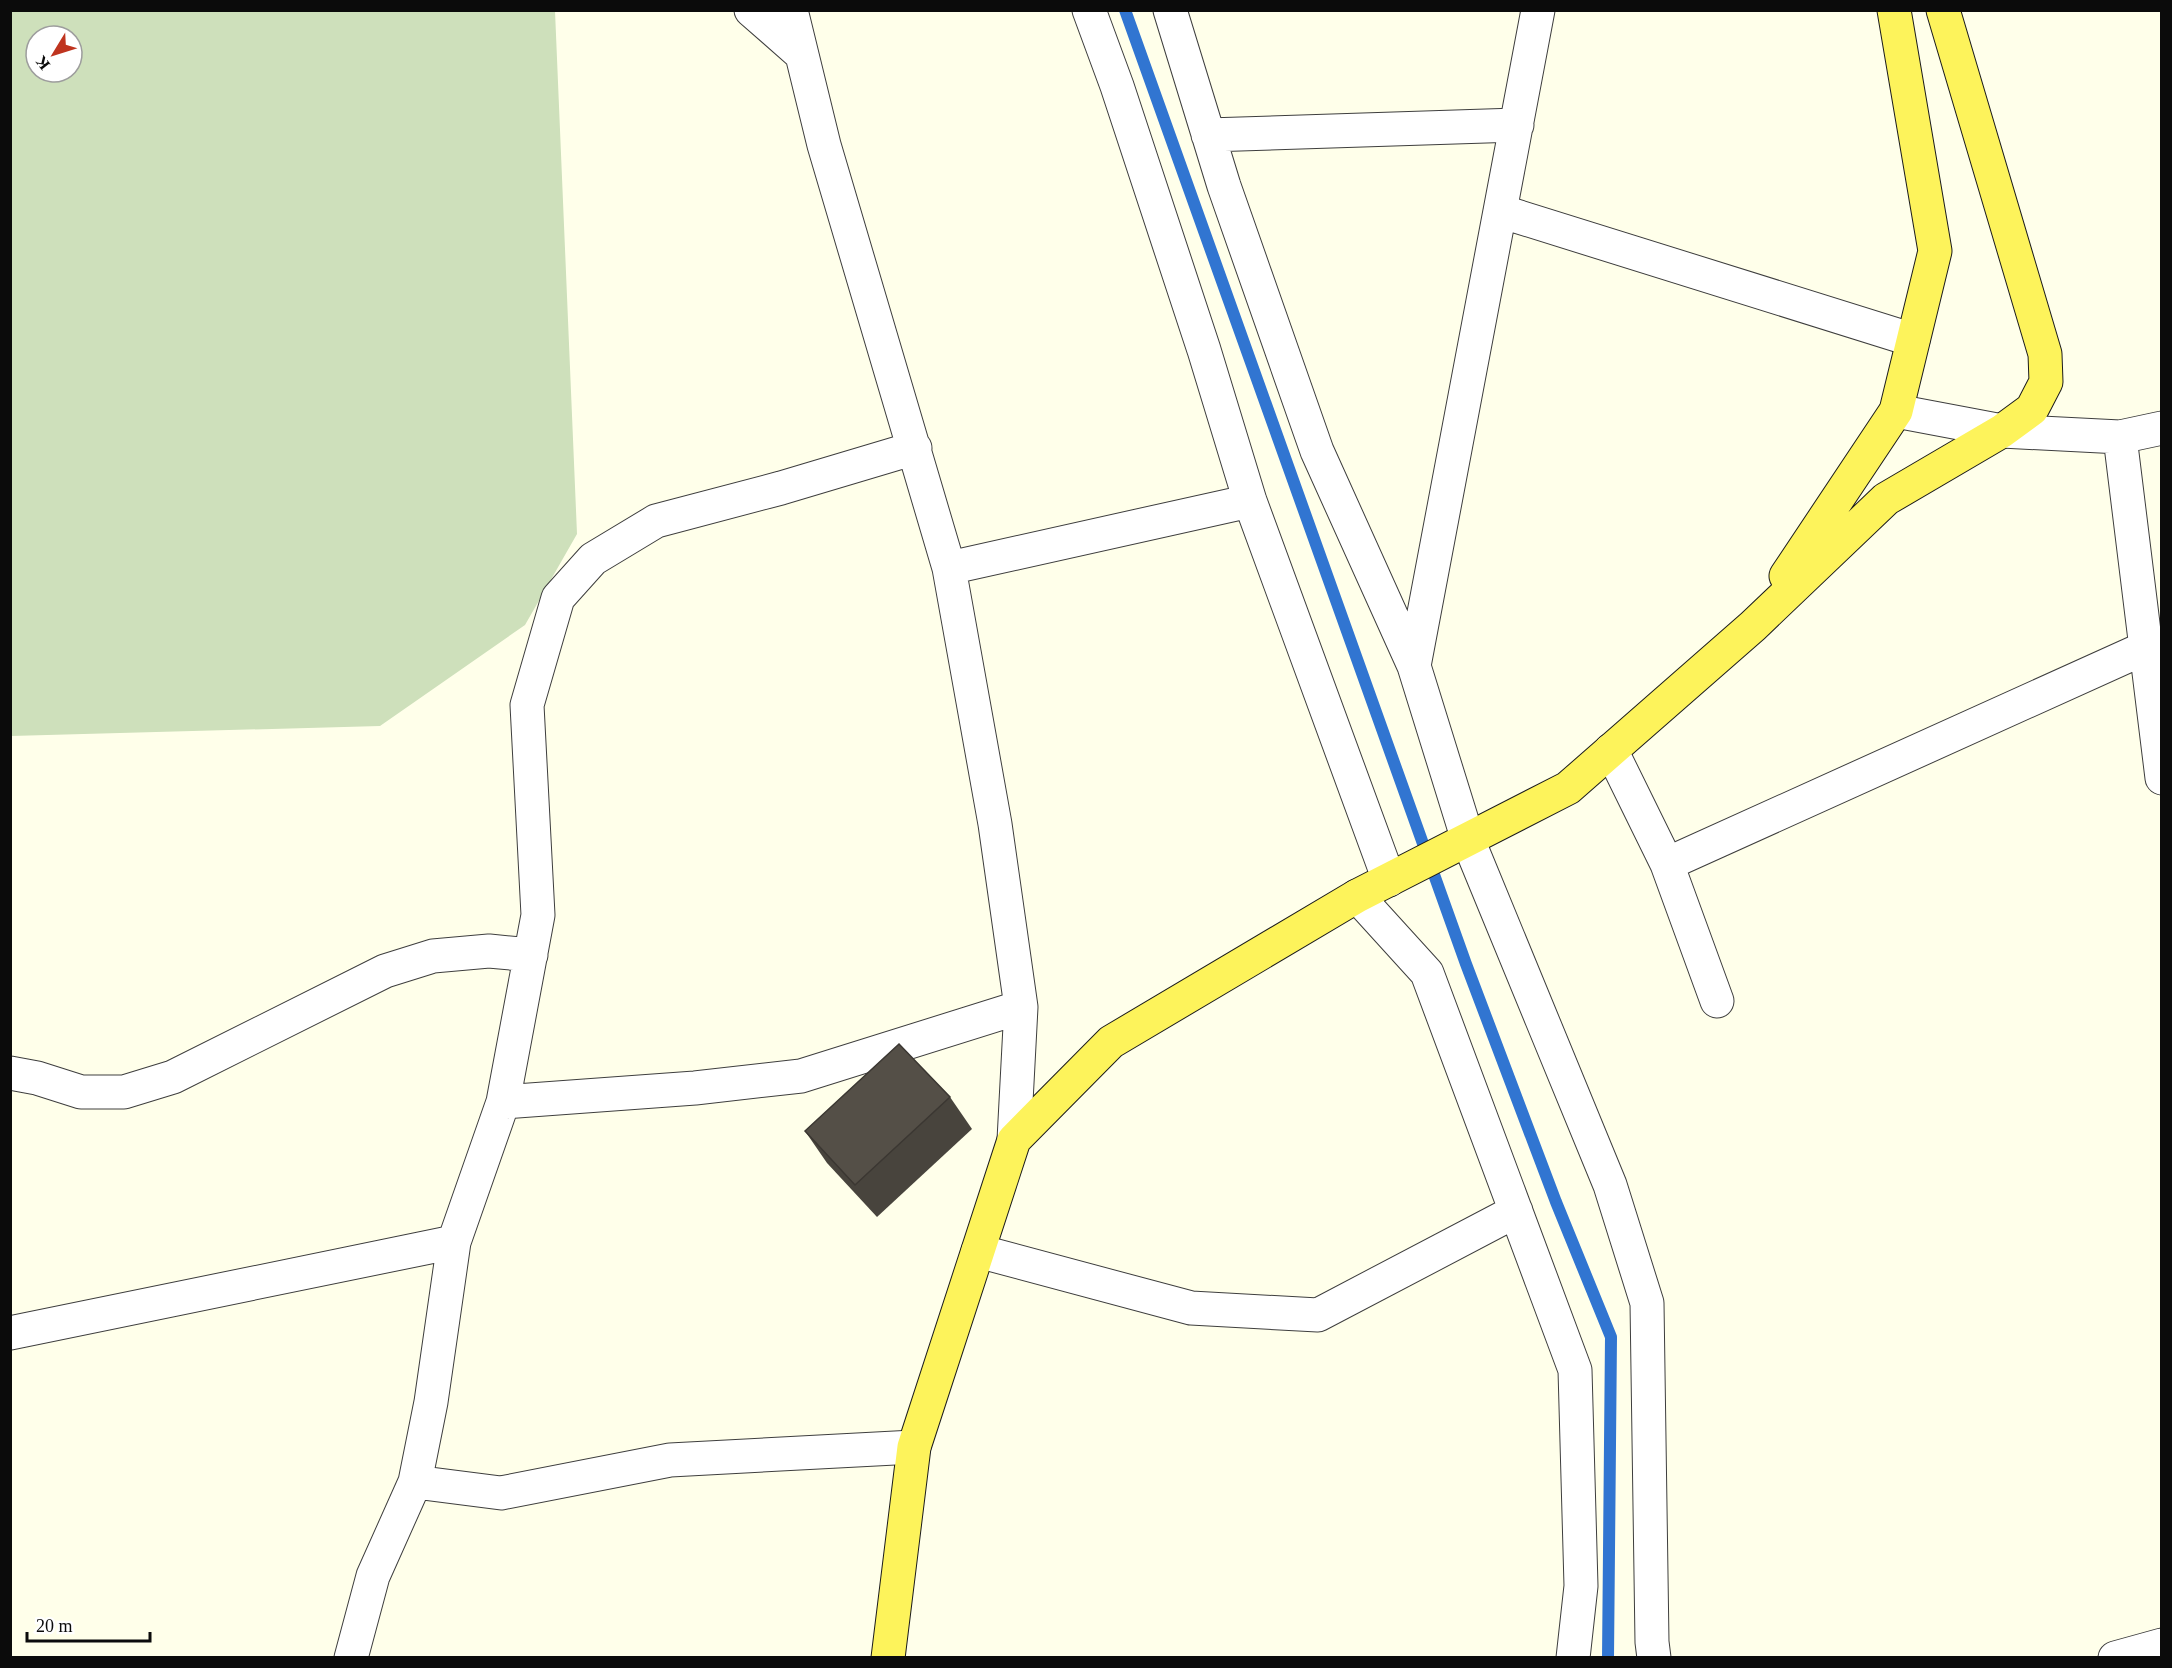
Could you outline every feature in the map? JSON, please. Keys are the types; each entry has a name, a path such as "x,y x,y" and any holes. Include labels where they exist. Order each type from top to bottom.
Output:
{"main road":[{"path":"1753,626 1896,411 1935,251 1894,10"},
{"path":"888,1658 914,1447 1014,1140 1111,1042 1357,896 1568,788 1753,626 1886,499 2002,431 2032,409 2046,382 2045,354 1943,10"}],"street":[{"path":"751,10 800,53"},
{"path":"791,10 824,145 949,568 995,824 1021,1007 1014,1140"},
{"path":"1089,10 1117,86 1204,350 1250,501 1395,877"},
{"path":"1170,10 1224,186 1317,451 1413,666 1457,845 1610,1185 1647,1304 1653,1658"},
{"path":"1413,666 1538,10"},
{"path":"1208,135 1516,125"},
{"path":"1500,211 1913,340"},
{"path":"1896,411 2002,431 2120,437 2162,428"},
{"path":"2120,437 2162,778"},
{"path":"351,1658 373,1576 415,1482 432,1402 454,1242 503,1102 538,915 527,705 558,598 593,559 656,521 782,488 915,448"},
{"path":"949,568 1250,501"},
{"path":"1667,864 2145,648"},
{"path":"1611,750 1667,864 1717,1001"},
{"path":"1357,896 1427,973 1575,1370 1581,1586 1573,1658"},
{"path":"10,1073 38,1078 81,1092 124,1092 174,1077 385,971 433,956 489,951 531,955"},
{"path":"503,1102 695,1088 801,1076 1021,1007"},
{"path":"978,1251 1191,1308 1318,1315 1516,1211"},
{"path":"10,1333 454,1242"},
{"path":"415,1482 501,1493 670,1460 914,1447"},
{"path":"2115,1658 2162,1646"}],"green space":[{"path":"10,11 555,11 577,534 525,625 380,726 11,736"}],"building":[{"path":"899,1044 950,1097 855,1185 805,1131"}],"waterway":[{"path":"1125,10 1466,964 1556,1202 1611,1337 1608,1658"}]}
